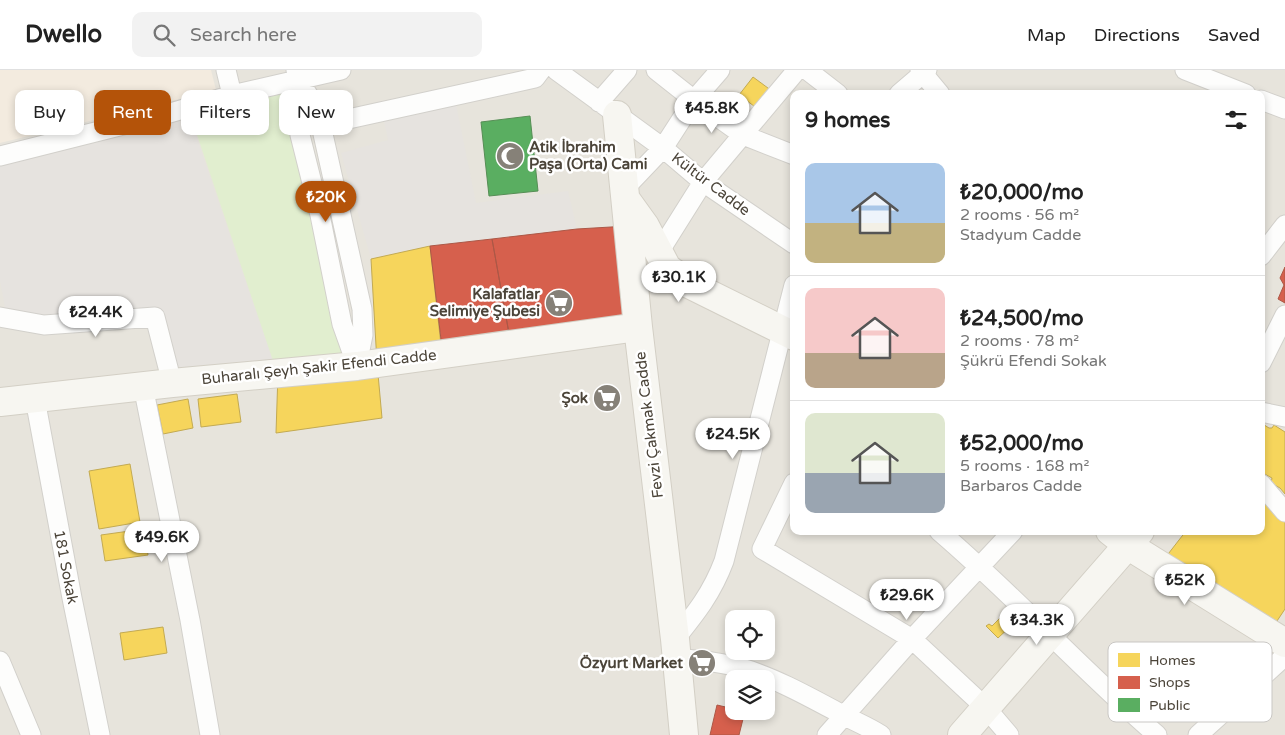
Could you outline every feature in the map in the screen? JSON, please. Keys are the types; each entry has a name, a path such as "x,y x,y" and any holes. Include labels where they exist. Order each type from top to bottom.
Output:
{"street":[{"path":"226,70 231,90"},
{"path":"353,118 535,78 541,70"},
{"name":"Kültür Cadde","path":"556,70 663,148 703,182 790,241"},
{"path":"608,109 627,70"},
{"path":"656,70 743,135 790,153"},
{"path":"720,70 694,100 663,148 625,195 645,226 667,268 689,284 788,333"},
{"path":"659,252 703,182 797,70"},
{"path":"807,70 833,90"},
{"path":"1185,70 1236,90"},
{"path":"248,90 297,75 336,71"},
{"path":"903,90 923,71 937,90"},
{"path":"297,75 305,90"},
{"path":"297,75 295,103 300,134 320,215 342,324 357,366"},
{"path":"1265,102 1285,109"},
{"path":"0,156 181,109"},
{"name":"Fevzi Çakmak Cadde","path":"608,109 625,195 684,735"},
{"path":"323,135 362,309 363,335 357,366"},
{"path":"1265,251 1285,225"},
{"path":"1265,355 1285,315"},
{"path":"0,317 44,325 155,317 172,383"},
{"path":"790,317 788,333 724,561 716,583 676,648 758,674 828,706 881,735"},
{"name":"Buharalı Şeyh Şakir Efendi Cadde","path":"0,402 172,383 357,366 638,327"},
{"path":"143,386 190,620 210,735"},
{"name":"181 Sokak","path":"35,399 100,735"},
{"path":"1265,413 1285,417"},
{"path":"1265,489 1285,512"},
{"path":"790,491 762,548 912,639 986,708 1010,735"},
{"path":"943,535 1108,691"},
{"path":"827,735 912,639 1009,535"},
{"path":"962,735 1050,635 1126,536 1285,643"},
{"path":"1272,668 1285,656"},
{"path":"0,661 31,735"},
{"path":"1142,722 1157,735"},
{"path":"1198,735 1212,722"}],"shaded area":[{"path":"0,70 1285,70 1285,735 0,735"},
{"path":"0,70 211,70 216,90 181,90 181,99 171,101 171,90 94,90 94,120 84,122 84,90 15,90 15,135 33,135 0,143"},
{"path":"456,104 476,203 568,191 577,229 430,246 371,259 341,153 388,140 384,121"},
{"path":"181,114 181,135 196,135 277,373 172,383 155,317 7,318 0,281 0,160 98,135 171,135 171,116"}],"green space":[{"path":"276,84 280,90 279,135 298,135 357,366 277,373 197,135 269,135 269,90 254,90"}],"building: Homes":[{"path":"753,77 772,91 758,109 739,95"},
{"path":"430,246 442,354 377,363 371,259"},
{"path":"377,363 382,418 276,433 278,373"},
{"path":"237,394 241,422 201,427 198,399"},
{"path":"188,399 193,428 163,434 157,405"},
{"path":"1274,425 1285,432 1285,494 1280,488 1271,483 1272,478 1265,474 1265,426 1272,428"},
{"path":"130,464 140,522 99,529 89,471"},
{"path":"1265,489 1285,512 1285,609 1275,624 1165,558 1183,535 1265,535"},
{"path":"144,529 148,555 105,561 101,535"},
{"path":"1002,616 1013,624 998,638 986,626 989,624 992,626"},
{"path":"163,627 167,653 124,660 120,633"}],"building: Shops":[{"path":"628,226 638,327 510,339 492,239 577,229"},
{"path":"492,239 510,339 442,348 430,246"},
{"path":"1285,267 1285,303 1278,299 1284,285 1280,278"},
{"path":"717,705 725,707 725,720 743,720 739,735 710,735"}],"building: Public":[{"name":"Atik İbrahim Paşa (Orta) Cami","path":"530,116 538,191 489,196 481,122"}],"place":[{"name":"Atik İbrahim Paşa (Orta) Cami","path":"510,156"},
{"name":"Kalafatlar Selimiye Şubesi","path":"559,303"},
{"name":"Şok","path":"607,398"},
{"name":"Özyurt Market","path":"702,663"}]}
